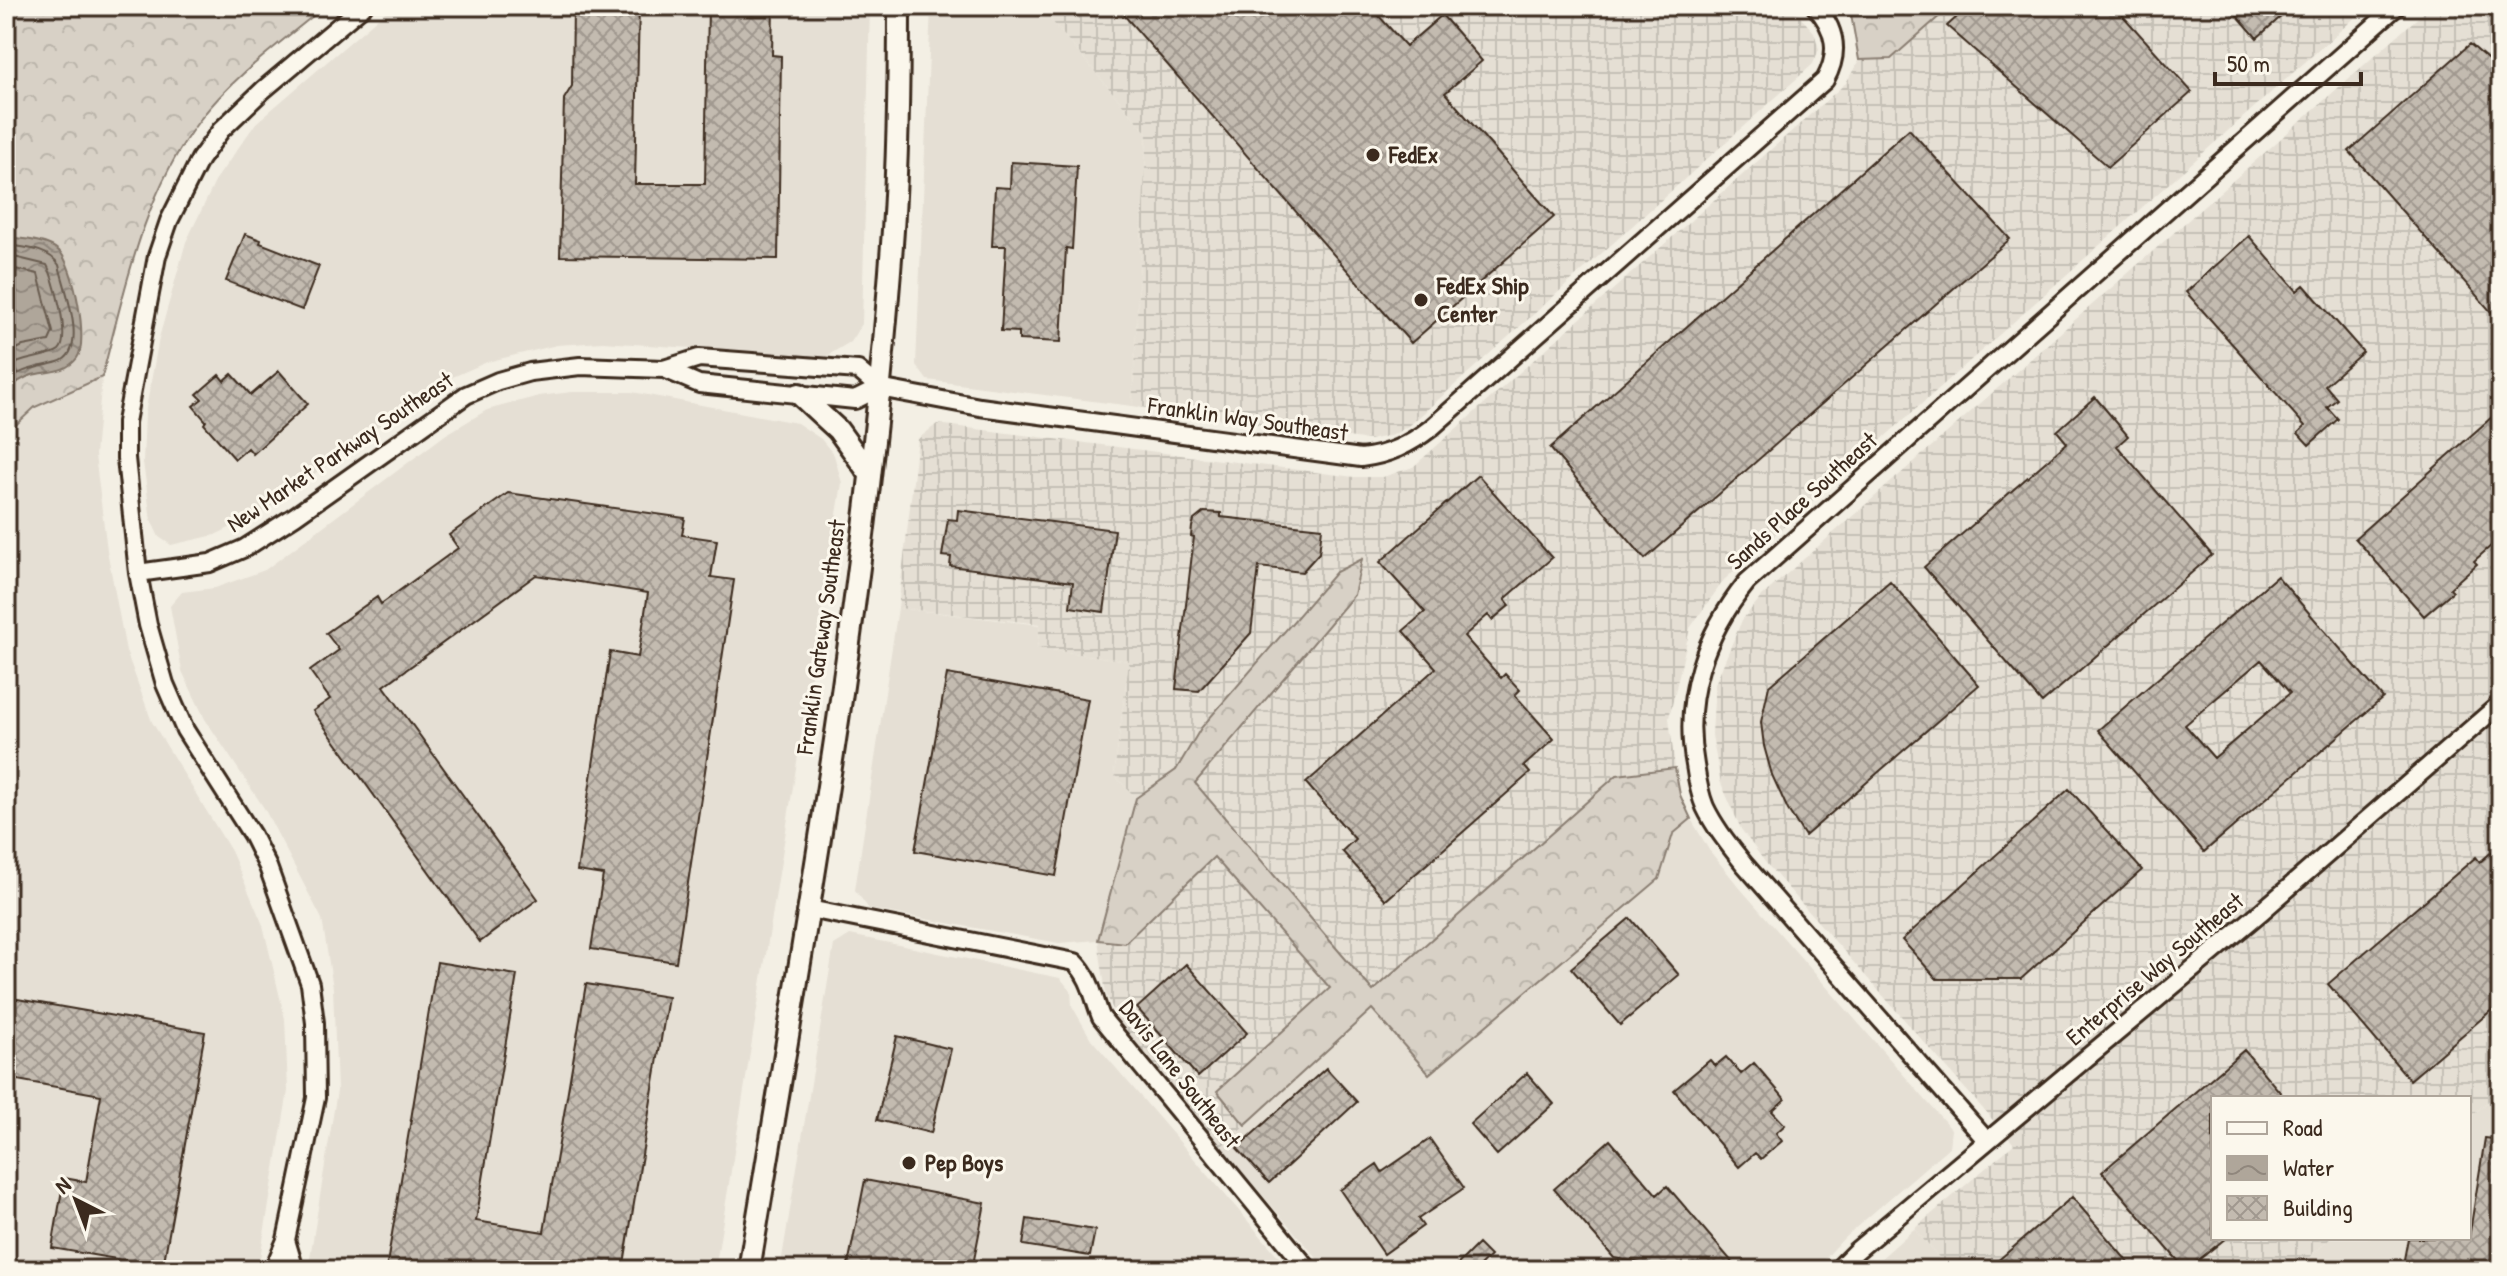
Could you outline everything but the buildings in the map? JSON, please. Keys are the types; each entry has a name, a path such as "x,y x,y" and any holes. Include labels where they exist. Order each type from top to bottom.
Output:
{"street":[{"path":"273,1270 286,1240 316,1098 315,1023 310,984 268,867 252,835 185,730 165,684 148,625 138,573 126,458 126,422 157,256 169,221 200,159 221,130 263,90 363,6"},
{"name":"Franklin Gateway Southeast","path":"749,1270 809,909 869,473 893,228 899,6"},
{"name":"Franklin Way Southeast","path":"879,388 980,407 1361,458 1395,451 1431,428 1825,80 1833,65 1835,47 1832,32 1815,6"},
{"name":"Sands Place Southeast","path":"1987,1141 1744,864 1718,829 1705,806 1692,751 1691,716 1700,662 1727,606 1755,574 2397,6"},
{"name":"New Market Parkway Southeast","path":"138,573 210,563 245,548 466,395 530,372 580,366 664,369 699,358 858,370 879,388 855,400 699,384 664,369"},
{"path":"799,394 838,430 869,473"},
{"name":"Enterprise Way Southeast","path":"1837,1270 2262,911 2501,703"},
{"name":"Davis Lane Southeast","path":"809,909 1075,962 1085,972 1101,1017 1309,1270"},
{"path":"286,1240 295,1270"}],"shaded area":[{"path":"392,6 870,6 862,324 850,342 825,357 603,342 557,345 487,362 432,386 266,510 215,535 171,545 159,537 151,520 143,462 145,414 159,338 186,242 217,178 256,123"},
{"path":"931,6 1039,6 1147,133 1132,406 927,380 916,365"},
{"path":"1039,6 1790,6 1814,32 1819,49 1813,64 1410,425 1393,435 1369,440 1132,406 1147,133"},
{"path":"1951,6 2368,6 1724,580 1690,628 1669,718 1675,768 1617,775 1373,991 1194,783 1354,595 1336,572 1201,728 1176,770 1136,798 1114,775 1129,661 1037,648 1040,624 898,608 918,439 937,424 1354,477 1383,477 1413,467 1846,83 1859,60 1891,59"},
{"path":"2431,6 2501,6 2501,1090 2471,1116 2471,1096 2211,1096 2211,1240 2329,1240 2295,1270 1950,1270 1914,1229 2014,1144 1765,862 1741,829 1721,783 1712,735 1715,684 1742,620 1762,596"},
{"path":"102,377 95,455 107,550 126,651 152,722 231,851 263,925 285,1019 288,1091 258,1270 6,1270 6,434 35,407"},
{"path":"572,392 632,392 797,423 821,439 834,455 842,483 715,1270 308,1270 337,1091 333,988 322,919 264,808 205,719 182,671 170,606 182,592 215,588 265,570 445,435 487,410 539,396"},
{"path":"898,608 1040,625 1037,648 1129,661 1114,775 1136,798 1098,940 1059,943 869,909 855,890"},
{"path":"1691,819 1709,850 1739,887 1951,1129 1949,1147 1844,1238 1815,1270 1327,1270 1221,1147 1372,1009 1428,1073 1659,879 1673,834"},
{"path":"1214,857 1330,989 1217,1091 1245,1125 1221,1147 1118,1021 1106,994 1098,940 1125,943"},
{"name":"Pep Boys","path":"850,935 1060,978 1071,991 1072,1006 1091,1039 1290,1270 780,1270 834,945"},
{"path":"2501,1090 2501,1270 2295,1270 2329,1240 2471,1240 2471,1116"},
{"path":"1914,1229 1950,1270 1868,1270"}],"green space":[{"path":"6,6 325,6 227,89 199,121 180,150 163,180 138,244 102,377 35,407 6,434 6,391 32,375 59,251 48,245 6,237"},
{"path":"1844,6 1951,6 1891,59 1859,60 1851,14"},
{"path":"1362,559 1354,595 1195,783 1373,991 1617,775 1675,768 1680,795 1691,819 1673,834 1659,879 1429,1074 1372,1009 1245,1125 1217,1091 1330,988 1214,857 1125,943 1098,940 1136,798 1176,770 1201,728 1336,572"}],"water":[{"path":"6,237 41,242 59,251 70,271 81,321 81,336 80,349 73,363 62,369 28,376 6,391"}],"place":[{"name":"FedEx","path":"1373,155"},
{"name":"FedEx Ship Center","path":"1421,300"},
{"name":"Pep Boys","path":"909,1163"}]}
